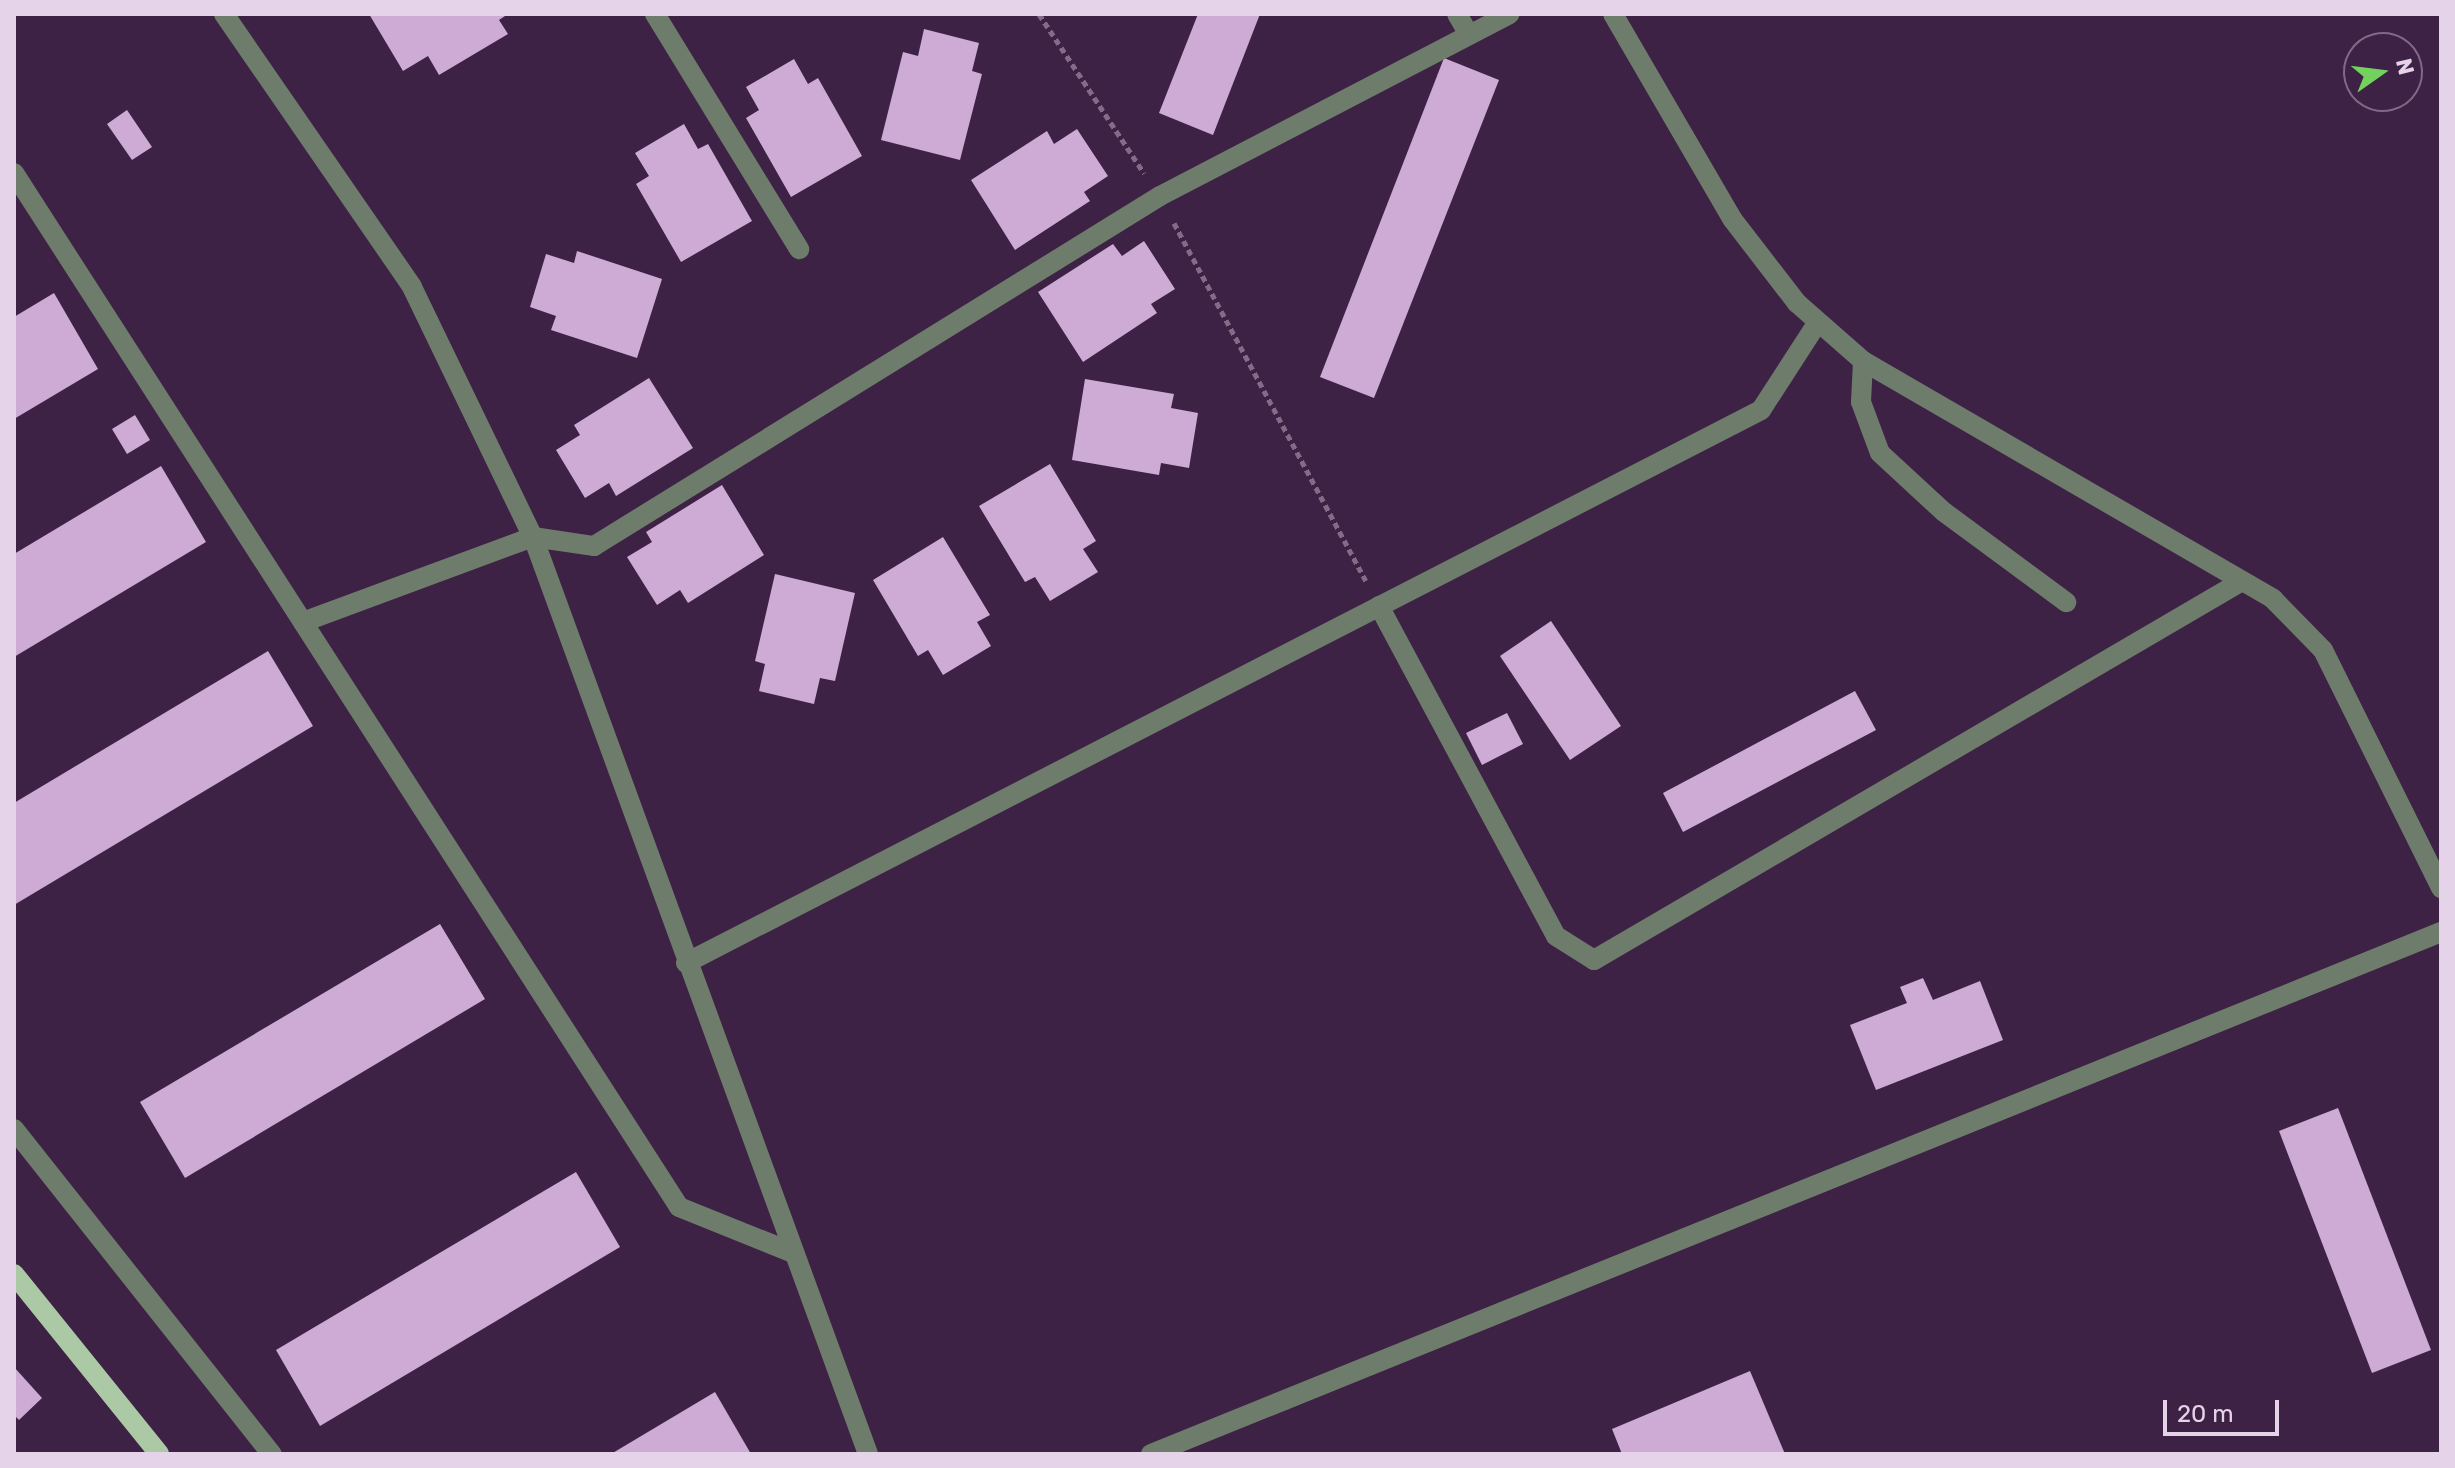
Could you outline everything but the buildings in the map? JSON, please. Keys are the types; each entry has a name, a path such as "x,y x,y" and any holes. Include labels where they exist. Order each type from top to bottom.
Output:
{"main road":[{"path":"14,1274 159,1454"}],"lane":[{"path":"224,14 412,287 533,537 791,1252 868,1454"},
{"path":"655,14 799,249"},
{"path":"1457,14 1469,35"},
{"path":"303,622 533,537 594,546 1160,196 1510,14"},
{"path":"1613,14 1733,220 1818,322 1863,361 2273,599 2323,650 2441,888"},
{"path":"14,173 679,1207 791,1252"},
{"path":"686,963 1761,410 1818,322"},
{"path":"1863,361 1861,402 1880,453 1944,512 2066,602"},
{"path":"1379,606 1556,936 1594,960 2242,581"},
{"path":"1151,1454 2441,932"},
{"path":"14,1129 272,1454"}],"path":[{"path":"1039,14 1160,196 1379,606"}]}
